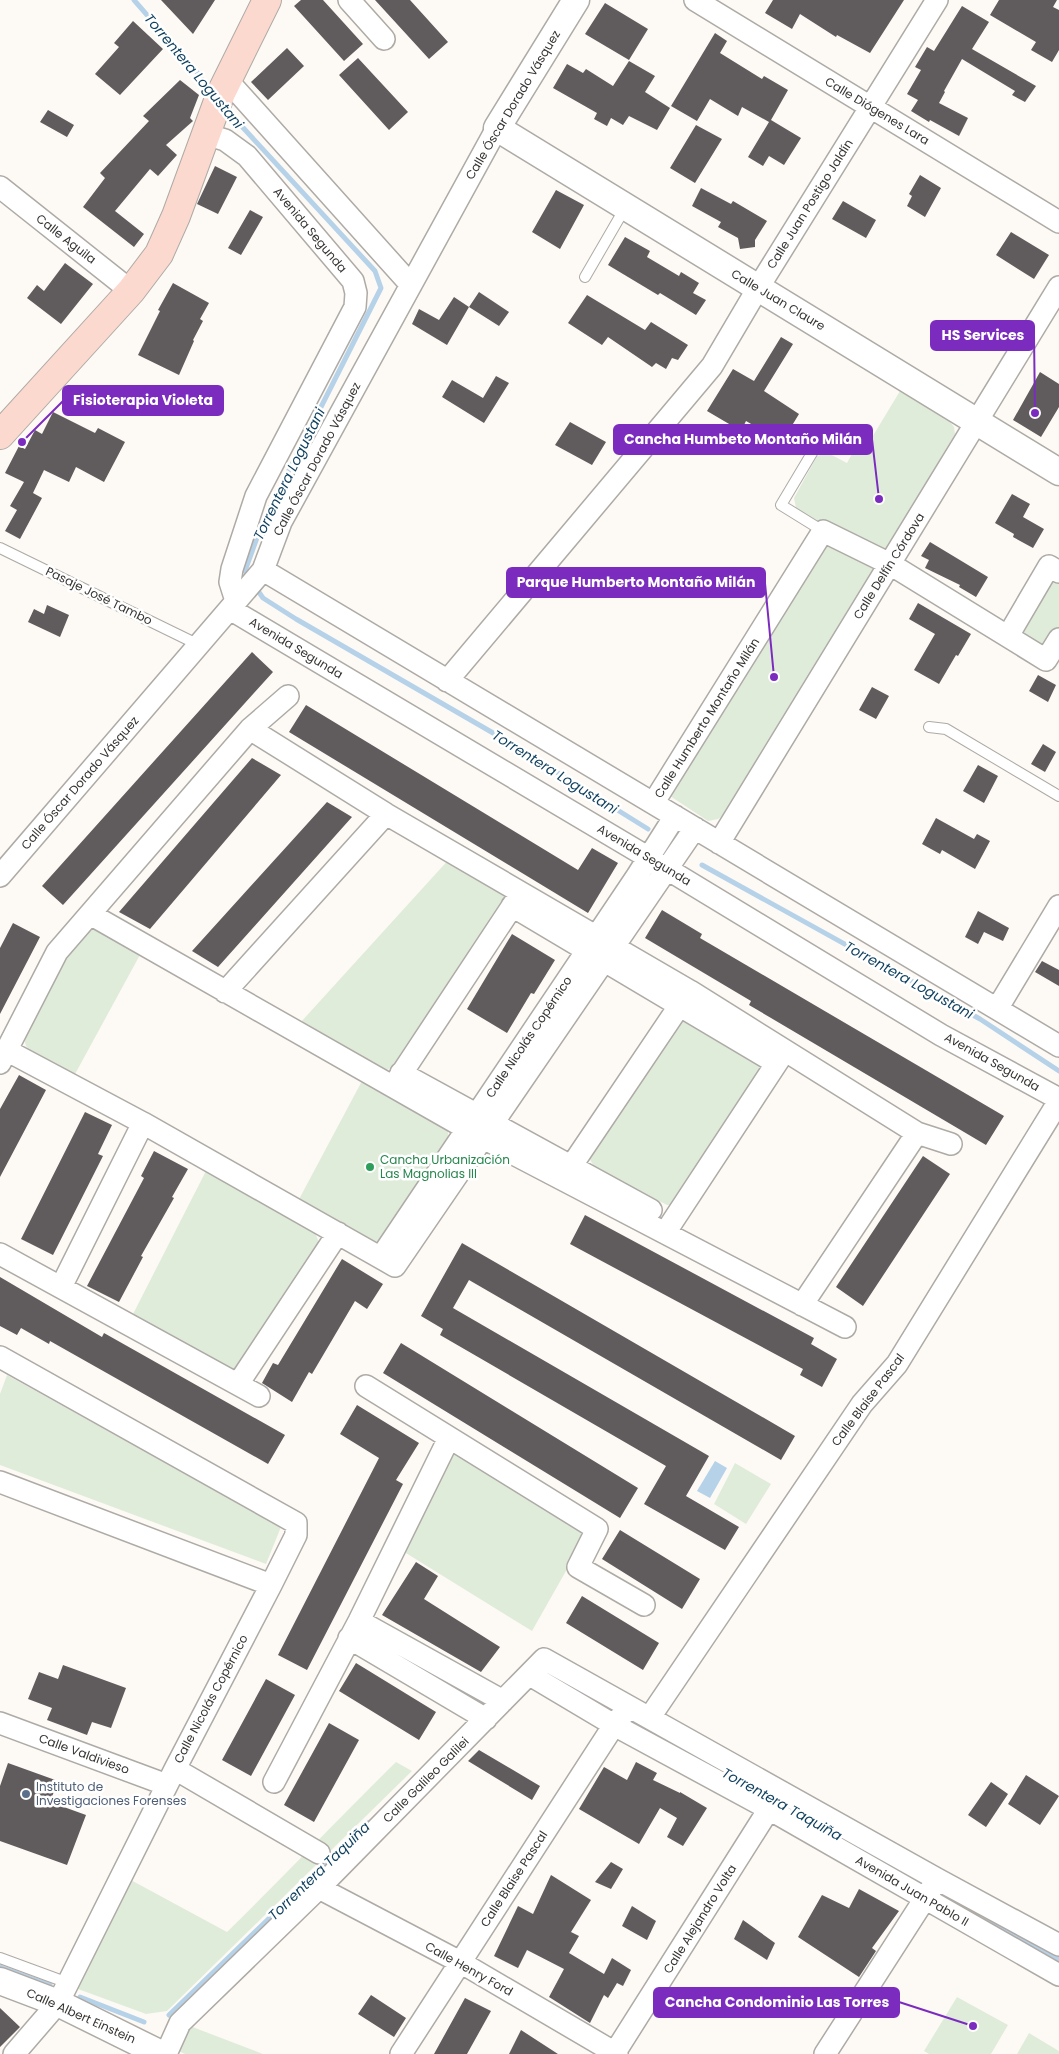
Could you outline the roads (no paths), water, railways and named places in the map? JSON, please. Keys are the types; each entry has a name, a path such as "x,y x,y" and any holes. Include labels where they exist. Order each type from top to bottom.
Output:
{"main road":[{"path":"0,435 131,291 159,254 176,216 216,104 266,0"}],"street":[{"path":"350,0 384,39"},
{"name":"Calle Óscar Dorado Vásquez","path":"0,876 246,590 281,522 497,128 576,0"},
{"name":"Calle Diógenes Lara","path":"695,0 1059,222"},
{"name":"Calle Juan Postigo Jaldín","path":"447,680 712,366 758,288 937,0"},
{"path":"216,104 411,285"},
{"name":"Avenida Segunda","path":"216,104 225,140 247,156 353,280 356,293 355,307 256,496 232,569 230,582 246,590 667,870 941,1035 1059,1100"},
{"name":"Calle Juan Claure","path":"497,128 1059,472"},
{"name":"Calle Aguila","path":"0,187 131,291"},
{"name":"Calle Delfín Córdova","path":"719,843 1059,287"},
{"path":"823,531 890,564 1046,660 1059,638"},
{"name":"Calle Humberto Montaño Milán","path":"654,802 823,531"},
{"path":"1008,636 1049,566 1059,572"},
{"path":"246,590 447,680 654,802 719,843 1059,1046"},
{"path":"238,1384 338,1233 143,1123 3,1057 57,952 250,729 288,696"},
{"path":"250,729 386,814 516,899 781,1056 917,1133 951,1144"},
{"path":"225,992 386,814"},
{"name":"Calle Nicolás Copérnico","path":"601,948 649,858 675,816"},
{"name":"Calle Nicolás Copérnico","path":"338,1233 388,1262 601,948 667,870 695,828"},
{"path":"397,1080 516,899"},
{"path":"997,1009 1059,906"},
{"path":"90,914 225,992 397,1080 669,1228 802,1305 845,1327"},
{"path":"567,1173 685,998"},
{"path":"669,1228 781,1056"},
{"name":"Calle Blaise Pascal","path":"650,1717 862,1404 897,1364 1059,1100"},
{"path":"60,1287 143,1123"},
{"path":"802,1305 917,1133"},
{"path":"0,1254 259,1396"},
{"name":"Calle Nicolás Copérnico","path":"0,1357 296,1522 296,1535 171,1777 63,1993 14,2054"},
{"path":"366,1386 597,1529 578,1567 644,1605"},
{"path":"274,1782 354,1629 449,1438"},
{"path":"0,1482 271,1585"},
{"path":"354,1629 503,1701"},
{"path":"354,1629 486,1719"},
{"name":"Avenida Juan Pablo II","path":"544,1659 936,1879 1059,1945"},
{"name":"Calle Galileo Galilei","path":"166,2054 180,2023 320,1888 544,1659"},
{"name":"Avenida Juan Pablo II","path":"530,1675 614,1725 769,1808 1059,1976"},
{"name":"Calle Blaise Pascal","path":"401,2054 614,1725 630,1706"},
{"name":"Calle Valdivieso","path":"0,1723 171,1777 319,1853"},
{"name":"Calle Alejandro Volta","path":"615,2054 769,1808"},
{"path":"825,2054 926,1898 936,1879"},
{"name":"Calle Henry Ford","path":"320,1888 460,1962 615,2054"},
{"name":"Calle Albert Einstein","path":"0,1981 63,1993 161,2054"}],"lane":[{"path":"585,277 625,207"},
{"path":"823,531 781,505 815,448 835,440"},
{"name":"Pasaje José Tambo","path":"0,548 199,645"},
{"path":"929,727 946,729 1059,796"},
{"name":"Calle Albert Einstein","path":"0,1958 63,1993"}],"water":[{"path":"715,1461 727,1468 710,1498 697,1491"}],"waterway":[{"name":"Torrentera Logustani","path":"134,0 196,71 212,93"},
{"name":"Torrentera Logustani","path":"224,107 375,271 381,288 262,524 245,571 250,579"},
{"name":"Torrentera Logustani","path":"256,588 263,598 296,619 500,737 648,829"},
{"name":"Torrentera Logustani","path":"702,865 980,1019 1059,1071"},
{"name":"Torrentera Taquiña","path":"563,1682 616,1712"},
{"name":"Torrentera Taquiña","path":"647,1730 743,1782"},
{"name":"Torrentera Taquiña","path":"169,2015 368,1823"},
{"name":"Torrentera Taquiña","path":"986,1918 1059,1959"},
{"name":"Torrentera Taquiña","path":"0,1967 50,1985"},
{"name":"Torrentera Taquiña","path":"80,1997 144,2022"}],"place":[{"name":"HS Services","path":"1035,413"},
{"name":"Fisioterapia Violeta","path":"22,442"},
{"name":"Cancha Humbeto Montaño Milán","path":"879,499"},
{"name":"Parque Humberto Montaño Milán","path":"774,677"},
{"name":"Cancha Urbanización Las Magnolias III","path":"370,1167"},
{"name":"Instituto de Investigaciones Forenses","path":"26,1794"},
{"name":"Cancha Condominio Las Torres","path":"973,2026"}]}
